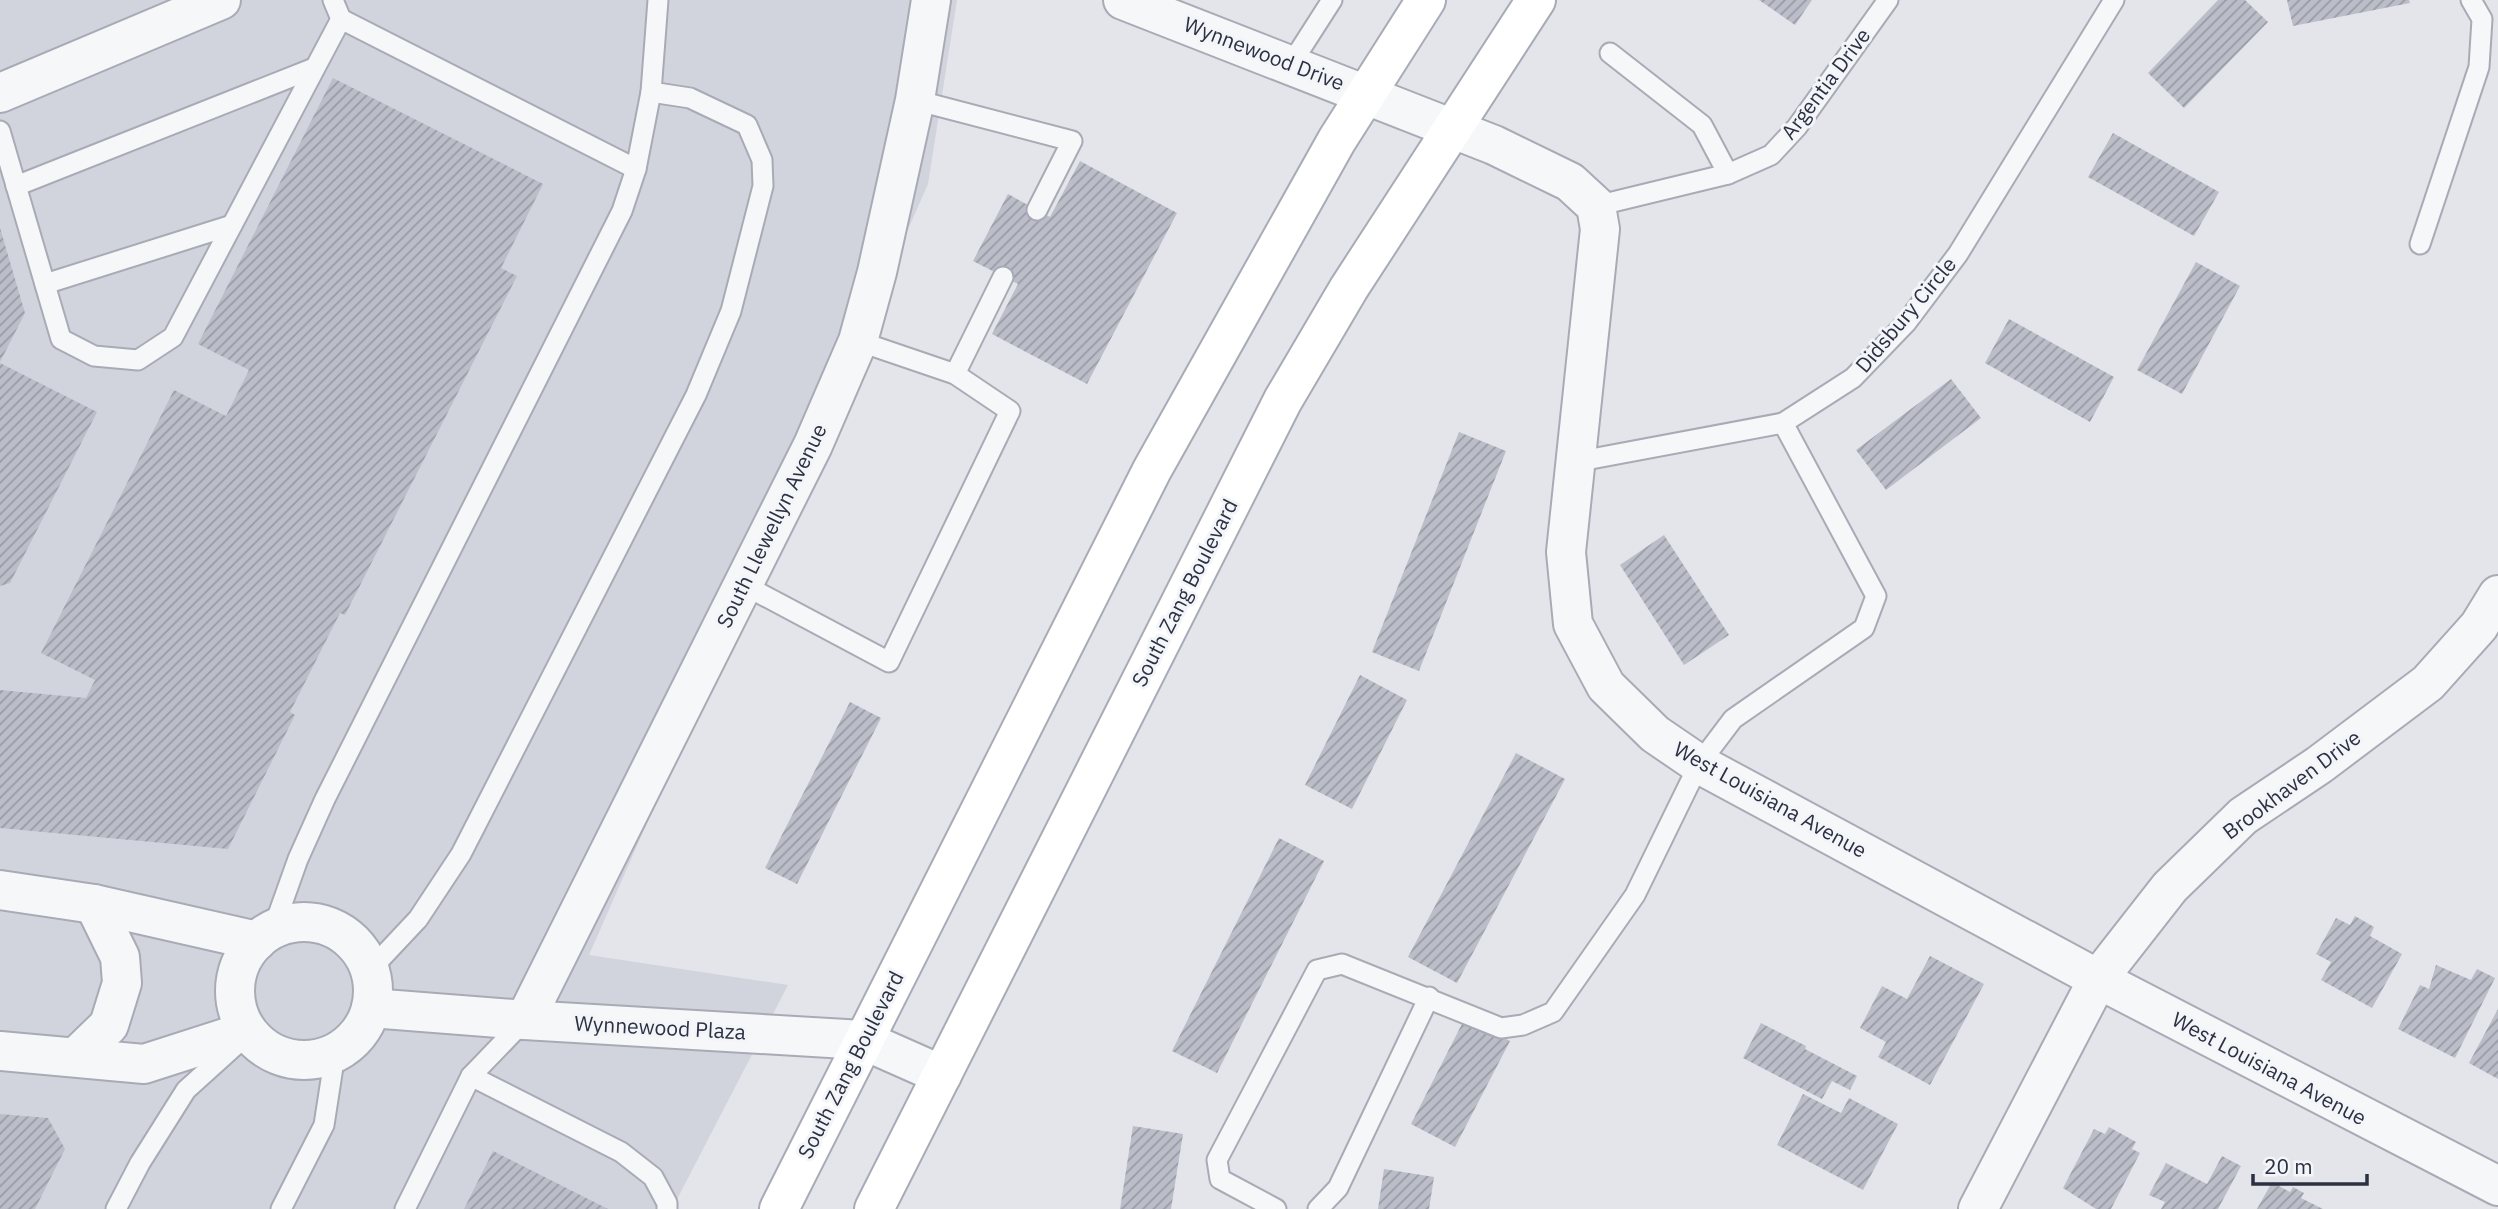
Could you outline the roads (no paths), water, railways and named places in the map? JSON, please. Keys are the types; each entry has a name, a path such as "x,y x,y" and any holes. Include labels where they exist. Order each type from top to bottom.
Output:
{"main road":[{"name":"South Zang Boulevard","path":"779,1209 1152,470 1337,140 1426,0"},
{"name":"South Zang Boulevard","path":"874,1209 1283,400 1349,288 1536,0"}],"street":[{"path":"0,93 221,0"},
{"name":"South Llewellyn Avenue","path":"525,1020 813,445 858,341 877,272 915,100 931,0"},
{"name":"Wynnewood Drive","path":"1123,0 1366,93"},
{"path":"1366,93 1494,145 1570,182 1596,206"},
{"name":"West Louisiana Avenue","path":"1596,206 1600,229 1566,552 1573,624 1605,686 1655,734 1699,764 2098,979 2498,1186"},
{"name":"Brookhaven Drive","path":"1978,1209 2098,979 2170,887 2243,816 2319,765 2428,683 2479,626 2498,596"},
{"path":"0,890 265,935"},
{"path":"76,1057 109,1025 122,983 120,957 94,904"},
{"path":"312,922 331,928 348,938 362,952 370,970 373,989 371,1009 364,1027 352,1042 335,1054 316,1060 297,1060 278,1055 261,1045 248,1032 239,1013 235,994 237,974 245,956 265,935 292,923 312,922"},
{"name":"Wynnewood Plaza","path":"371,1009 863,1040 942,1075"},
{"path":"0,1051 144,1064 248,1032"}],"lane":[{"path":"333,0 341,19 636,169"},
{"path":"265,935 325,799 622,211 636,169 652,92 658,0"},
{"path":"1292,64 1332,0"},
{"name":"Argentia Drive","path":"1596,206 1728,174 1771,155 1797,127 1888,0"},
{"name":"Didsbury Circle","path":"1575,462 1783,423 1853,378 1906,323 1958,254 2114,0"},
{"path":"2420,244 2479,67 2482,19 2471,0"},
{"path":"0,131 61,339 94,356 138,360 173,337 341,19"},
{"path":"1610,53 1702,125 1728,174"},
{"path":"16,186 314,68"},
{"path":"370,970 418,919 461,854 696,395 731,311 763,186 762,160 747,125 690,98 652,92"},
{"path":"915,100 1072,141 1037,210"},
{"path":"45,284 232,225"},
{"path":"955,374 1003,277"},
{"path":"744,585 889,662 1010,411 955,374 858,341"},
{"path":"1276,1209 1220,1179 1217,1160 1317,970 1342,964 1501,1028 1523,1025 1553,1012 1635,895 1699,764 1733,719 1864,628 1876,596 1783,423"},
{"path":"1318,1209 1338,1188 1429,997"},
{"path":"405,1209 471,1076 525,1020"},
{"path":"117,1209 140,1163 186,1090 248,1032"},
{"path":"281,1209 324,1125 335,1054"},
{"path":"471,1076 621,1152 653,1177 667,1203 667,1209"}]}
